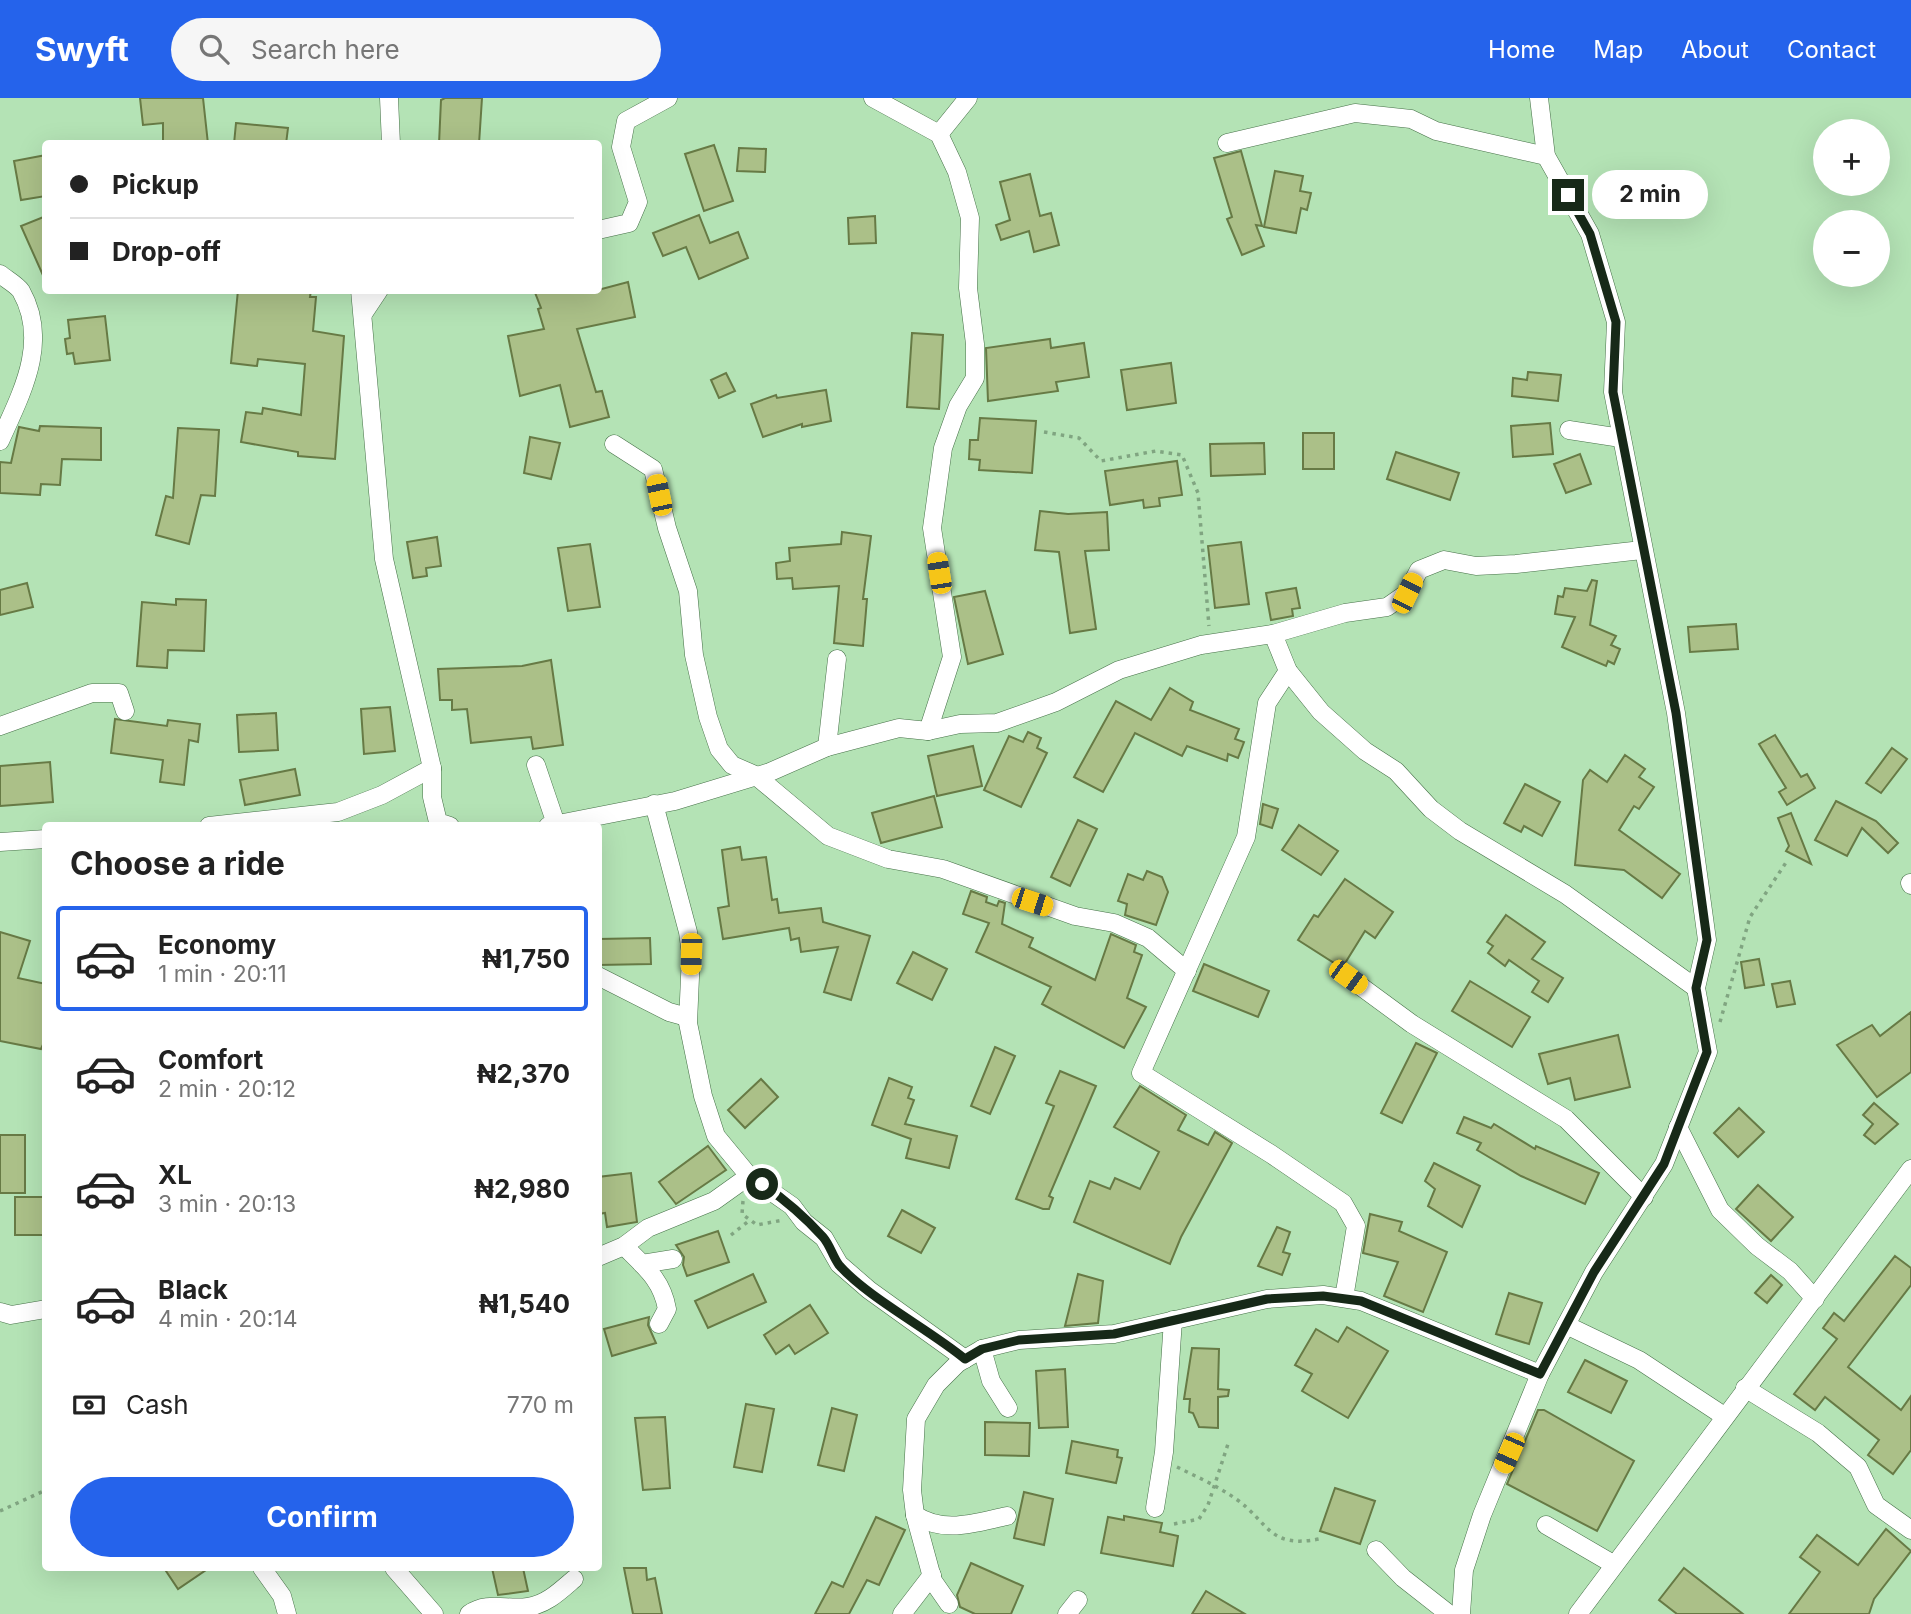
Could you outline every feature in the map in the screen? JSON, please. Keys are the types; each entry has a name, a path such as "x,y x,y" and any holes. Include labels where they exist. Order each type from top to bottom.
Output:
{"street":[{"path":"389,98 391,140"},
{"path":"602,229 629,223 638,202 621,147 626,121 668,98"},
{"path":"873,98 939,134 957,172 970,219 968,288 975,344 975,378 958,406 943,449 932,528 952,657 928,731"},
{"path":"939,134 968,98"},
{"path":"1461,1614 1464,1570 1478,1526 1540,1374 1594,1272 1664,1164 1707,1052 1696,988 1707,940 1676,713 1613,392 1616,322 1590,234 1546,156 1539,98"},
{"path":"1227,143 1354,113 1411,119 1436,131 1496,142 1546,156"},
{"path":"0,274 20,290 31,320 35,352 0,441"},
{"path":"360,294 384,559 432,768 432,797 441,822"},
{"path":"363,314 376,294"},
{"path":"1569,430 1621,438"},
{"path":"614,444 653,468 688,591 694,655 719,749 732,765 755,775 828,836 888,859 943,869 1075,916 1114,923 1148,938 1187,971"},
{"path":"571,822 675,801 755,775 827,747 899,728 928,731 960,724 997,723 1056,702 1119,670 1210,644 1273,634 1345,612 1387,607 1407,593 1419,570 1444,560 1476,566 1516,564 1642,550"},
{"path":"1273,634 1289,671 1321,712 1365,751 1395,771 1440,816 1564,894 1696,988"},
{"path":"827,747 837,659"},
{"path":"1289,671 1267,703 1246,837 1141,1073 1271,1154 1343,1203 1356,1226 1344,1298"},
{"path":"0,726 92,693 119,693 125,711"},
{"path":"536,765 551,822"},
{"path":"246,822 338,812 382,794 432,768"},
{"path":"654,804 688,932 691,954 687,1017 708,1115 716,1136 749,1175 775,1192 824,1238 839,1264 869,1290 965,1359"},
{"path":"0,842 42,839"},
{"path":"1348,977 1412,1024 1566,1119 1644,1197"},
{"path":"602,978 670,1012 687,1017"},
{"path":"1678,1127 1720,1210 1757,1246 1790,1272 1815,1299"},
{"path":"1583,1612 1614,1564 1911,1169"},
{"path":"602,1255 624,1247 648,1228 714,1201 749,1175"},
{"path":"624,1247 664,1290 667,1309 659,1324"},
{"path":"642,1264 673,1258"},
{"path":"948,1604 932,1575 915,1515 912,1490 916,1419 936,1385 965,1359 982,1349 1019,1340 1114,1334 1267,1299 1323,1296 1361,1301 1540,1374"},
{"path":"0,1311 11,1315 42,1310"},
{"path":"1155,1508 1163,1460 1172,1321"},
{"path":"1566,1325 1639,1360 1724,1416"},
{"path":"982,1349 991,1381 1008,1408"},
{"path":"1745,1388 1818,1433 1858,1467 1876,1505 1911,1530"},
{"path":"915,1515 932,1526 956,1525 1007,1516"},
{"path":"1546,1525 1614,1564"},
{"path":"1376,1550 1403,1578 1448,1614"},
{"path":"264,1571 282,1596 286,1614"},
{"path":"397,1571 434,1614"},
{"path":"902,1614 932,1575"},
{"path":"469,1614 479,1607 540,1609 574,1579"}],"path":[{"path":"1044,432 1079,438 1101,461 1156,451 1182,455 1198,493 1210,644"},
{"path":"1707,1052 1720,1023 1750,918 1787,860"},
{"path":"749,1175 742,1214 757,1226 777,1223 798,1213"},
{"path":"731,1235 750,1220"},
{"path":"1174,1524 1199,1519 1215,1487 1228,1444"},
{"path":"1163,1460 1237,1499 1257,1522 1280,1537 1299,1543 1319,1539"},
{"path":"0,1511 42,1492"}],"building":[{"path":"140,98 203,98 208,140 163,140 163,123 143,125"},
{"path":"482,98 479,140 439,140 441,100"},
{"path":"236,123 288,128 286,140 234,140"},
{"path":"714,145 733,201 704,211 685,154"},
{"path":"739,148 766,149 765,172 737,171"},
{"path":"1241,151 1262,226 1256,225 1264,246 1242,255 1227,219 1232,217 1214,158"},
{"path":"42,156 42,197 21,200 14,161"},
{"path":"1275,171 1303,176 1300,191 1311,193 1307,210 1301,208 1296,233 1264,227"},
{"path":"1030,174 1040,216 1051,213 1059,245 1034,252 1029,231 1001,240 996,225 1010,220 1000,182"},
{"path":"699,215 710,243 738,232 748,258 699,279 686,247 663,256 653,233"},
{"path":"875,216 876,243 849,244 848,218"},
{"path":"42,218 42,273 21,226"},
{"path":"628,282 635,317 577,329 596,392 602,391 609,417 570,427 560,385 520,396 508,336 544,329 536,294 602,294 602,289"},
{"path":"238,294 310,294 310,297 316,297 313,331 344,336 335,459 298,456 298,452 241,442 246,412 262,414 263,408 301,415 305,364 258,359 257,366 231,363"},
{"path":"105,316 110,360 75,364 73,353 67,354 65,339 70,338 68,320"},
{"path":"912,333 943,335 939,409 907,407"},
{"path":"1050,339 1051,348 1084,343 1089,377 1056,382 1058,391 988,401 986,348"},
{"path":"1171,363 1176,403 1127,410 1121,370"},
{"path":"1528,372 1561,375 1558,401 1512,396 1513,378 1527,380"},
{"path":"726,373 735,391 719,398 711,380"},
{"path":"826,390 831,421 802,427 802,424 763,437 751,404 776,395 777,398"},
{"path":"980,418 1036,421 1032,473 979,470 980,460 969,459 970,440 978,440"},
{"path":"1550,423 1553,454 1513,457 1511,426"},
{"path":"40,426 101,428 101,460 62,459 60,485 41,484 40,495 0,493 0,462 11,463 19,427 39,431"},
{"path":"178,428 219,430 215,496 201,495 189,544 156,535 166,496 173,498"},
{"path":"1303,433 1334,433 1334,469 1303,469"},
{"path":"530,437 560,443 551,479 524,473"},
{"path":"1264,443 1265,474 1211,476 1210,444"},
{"path":"1396,452 1459,473 1450,500 1387,479"},
{"path":"1580,454 1591,484 1566,493 1554,464"},
{"path":"1177,461 1182,495 1159,498 1160,506 1144,508 1143,500 1110,505 1105,471"},
{"path":"1040,511 1068,514 1107,512 1109,550 1085,551 1096,629 1070,633 1059,552 1035,550"},
{"path":"842,532 871,536 863,599 867,599 863,646 834,643 839,586 793,589 792,578 777,579 776,563 790,561 789,548 841,544"},
{"path":"437,537 441,566 426,568 427,576 413,578 407,542"},
{"path":"1241,542 1249,604 1215,608 1208,546"},
{"path":"590,544 600,607 568,611 558,548"},
{"path":"1592,580 1597,581 1590,625 1616,636 1611,645 1620,649 1614,664 1608,661 1606,666 1562,647 1575,617 1555,614 1558,596 1563,597 1565,588 1587,591"},
{"path":"27,583 33,607 0,615 0,590"},
{"path":"1296,588 1300,608 1292,609 1293,616 1271,620 1266,593"},
{"path":"985,591 1003,654 968,664 954,597"},
{"path":"176,599 206,600 204,651 168,650 167,668 137,666 142,602 176,605"},
{"path":"1736,624 1738,649 1690,652 1688,627"},
{"path":"551,660 563,745 533,749 531,737 471,743 467,709 452,710 452,700 440,700 438,669 522,666"},
{"path":"1170,688 1193,702 1190,710 1239,729 1235,739 1244,742 1238,758 1228,754 1227,761 1187,746 1182,756 1135,733 1103,792 1074,777 1116,701 1151,720"},
{"path":"390,707 395,751 364,754 361,709"},
{"path":"276,713 278,750 239,752 237,715"},
{"path":"115,719 167,726 168,720 200,724 198,742 189,740 184,785 160,782 163,760 111,753"},
{"path":"1028,732 1041,738 1037,748 1047,753 1021,807 984,790 1009,736 1023,742"},
{"path":"1775,735 1801,777 1807,774 1815,788 1787,805 1779,792 1786,788 1759,744"},
{"path":"973,746 982,786 937,796 928,756"},
{"path":"1892,748 1907,759 1881,793 1866,783"},
{"path":"1625,755 1645,769 1639,777 1654,787 1639,809 1634,806 1619,830 1680,874 1662,898 1624,870 1575,865 1583,780 1590,770 1607,782"},
{"path":"50,762 53,802 0,806 0,766"},
{"path":"295,769 300,795 245,805 240,780"},
{"path":"1525,784 1560,802 1542,836 1524,826 1521,832 1504,823"},
{"path":"934,796 942,827 881,843 872,813"},
{"path":"1836,801 1876,821 1898,843 1888,853 1862,828 1847,856 1815,840"},
{"path":"1263,804 1278,809 1272,828 1260,824"},
{"path":"1791,813 1811,864 1786,851 1789,846 1778,818"},
{"path":"1078,820 1097,829 1070,886 1051,877"},
{"path":"1299,825 1338,851 1321,875 1282,850"},
{"path":"740,847 742,860 766,857 772,900 777,899 779,913 821,908 823,922 870,936 851,1000 824,992 838,947 801,952 799,938 791,940 789,928 723,939 718,908 729,906 722,850"},
{"path":"1147,871 1162,877 1168,892 1156,925 1125,915 1127,904 1118,901 1128,874 1143,880"},
{"path":"1345,879 1393,912 1375,938 1365,931 1342,968 1298,940 1314,915 1318,917"},
{"path":"971,891 987,897 986,902 997,906 999,901 1005,903 1002,924 1033,938 1029,947 1095,980 1111,934 1136,945 1134,952 1142,955 1127,998 1146,1007 1124,1048 1042,1004 1051,987 976,952 989,923 963,914"},
{"path":"1506,915 1545,942 1532,959 1563,978 1548,1002 1532,992 1539,981 1509,960 1505,966 1488,953 1493,946 1487,942"},
{"path":"0,932 30,941 18,978 42,983 42,1047 41,1049 0,1041"},
{"path":"650,938 651,964 602,965 602,939"},
{"path":"913,952 947,969 932,1000 897,983"},
{"path":"1759,959 1764,985 1745,988 1741,962"},
{"path":"1204,964 1269,991 1258,1017 1193,991"},
{"path":"1470,981 1530,1017 1512,1047 1452,1011"},
{"path":"1790,981 1795,1004 1777,1007 1772,984"},
{"path":"1911,1012 1911,1072 1877,1097 1837,1045 1872,1025 1880,1036"},
{"path":"1618,1035 1630,1087 1575,1100 1570,1078 1548,1084 1539,1054"},
{"path":"1416,1043 1437,1053 1402,1123 1381,1113"},
{"path":"995,1047 1015,1056 990,1114 971,1106"},
{"path":"1060,1071 1096,1086 1049,1196 1053,1198 1049,1209 1043,1209 1016,1199 1054,1106 1046,1103"},
{"path":"889,1078 912,1087 908,1098 914,1100 905,1124 957,1136 949,1168 906,1158 911,1139 872,1125"},
{"path":"761,1079 778,1097 745,1128 728,1110"},
{"path":"1140,1086 1186,1115 1178,1130 1208,1145 1215,1132 1232,1143 1181,1237 1170,1264 1074,1222 1090,1181 1110,1189 1115,1178 1140,1189 1159,1152 1114,1127"},
{"path":"1874,1103 1898,1124 1875,1144 1864,1135 1873,1124 1863,1115"},
{"path":"1739,1108 1764,1132 1738,1157 1714,1133"},
{"path":"1464,1117 1491,1128 1494,1124 1535,1149 1536,1146 1599,1173 1585,1204 1521,1176 1477,1150 1481,1143 1457,1133"},
{"path":"0,1135 25,1135 25,1193 0,1193"},
{"path":"708,1146 726,1170 676,1204 659,1182"},
{"path":"1434,1163 1480,1186 1462,1227 1428,1206 1435,1189 1425,1181"},
{"path":"631,1173 637,1222 607,1227 605,1213 602,1213 602,1177"},
{"path":"1758,1185 1793,1217 1771,1241 1736,1209"},
{"path":"15,1197 42,1197 42,1235 15,1235"},
{"path":"902,1210 935,1228 921,1253 888,1236"},
{"path":"1370,1214 1402,1222 1399,1231 1447,1252 1423,1312 1384,1296 1398,1262 1363,1253"},
{"path":"1277,1227 1290,1232 1283,1252 1290,1254 1282,1275 1258,1266"},
{"path":"718,1231 729,1262 687,1276 683,1265 684,1257 676,1245"},
{"path":"1895,1256 1911,1268 1911,1285 1848,1367 1901,1410 1911,1396 1911,1450 1893,1474 1868,1455 1879,1440 1825,1397 1815,1410 1794,1394 1837,1339 1823,1328 1834,1313 1844,1321"},
{"path":"753,1274 766,1302 708,1328 695,1301"},
{"path":"1078,1274 1103,1281 1098,1323 1065,1326"},
{"path":"1771,1275 1782,1285 1767,1303 1755,1293"},
{"path":"1509,1293 1542,1303 1529,1344 1496,1334"},
{"path":"810,1305 828,1333 795,1354 789,1345 776,1354 764,1335"},
{"path":"649,1317 648,1325 656,1343 612,1356 604,1329"},
{"path":"1347,1327 1388,1351 1348,1418 1302,1391 1312,1374 1295,1365 1316,1329 1338,1342"},
{"path":"1192,1348 1219,1349 1218,1389 1229,1390 1228,1396 1218,1397 1218,1428 1199,1427 1193,1413 1189,1412 1190,1399 1184,1399"},
{"path":"1585,1360 1627,1381 1611,1413 1568,1392"},
{"path":"1065,1369 1068,1427 1039,1428 1036,1371"},
{"path":"746,1404 774,1409 762,1472 734,1467"},
{"path":"832,1408 857,1415 844,1471 818,1465"},
{"path":"1538,1410 1544,1410 1634,1461 1597,1531 1507,1484"},
{"path":"665,1417 670,1488 643,1490 635,1418"},
{"path":"985,1422 1030,1423 1029,1456 985,1455"},
{"path":"1072,1441 1118,1450 1117,1457 1122,1458 1116,1483 1066,1473"},
{"path":"1335,1488 1375,1501 1360,1544 1320,1531"},
{"path":"1024,1492 1053,1499 1044,1545 1014,1538"},
{"path":"1124,1516 1162,1523 1160,1532 1178,1536 1173,1566 1101,1553 1108,1517 1124,1520"},
{"path":"876,1517 905,1530 879,1585 867,1580 849,1614 815,1614 832,1582 843,1587"},
{"path":"1886,1529 1911,1551 1874,1599 1869,1614 1789,1614 1820,1572 1800,1557 1817,1535 1858,1565"},
{"path":"971,1563 1023,1586 1011,1614 975,1614 960,1607 957,1595"},
{"path":"624,1568 646,1568 647,1580 655,1578 662,1614 633,1614"},
{"path":"1684,1568 1743,1614 1677,1614 1659,1600"},
{"path":"166,1571 205,1571 178,1589"},
{"path":"493,1571 524,1571 528,1591 498,1595"},
{"path":"1206,1591 1245,1614 1192,1614"}],"route":[{"path":"762,1184 792,1206 804,1222 824,1238 839,1264 869,1290 937,1336 965,1359 982,1349 1019,1340 1114,1334 1267,1299 1323,1296 1361,1301 1540,1374 1594,1272 1664,1164 1707,1052 1696,988 1707,940 1676,713 1634,511 1613,392 1616,322 1590,234 1568,195"}]}
